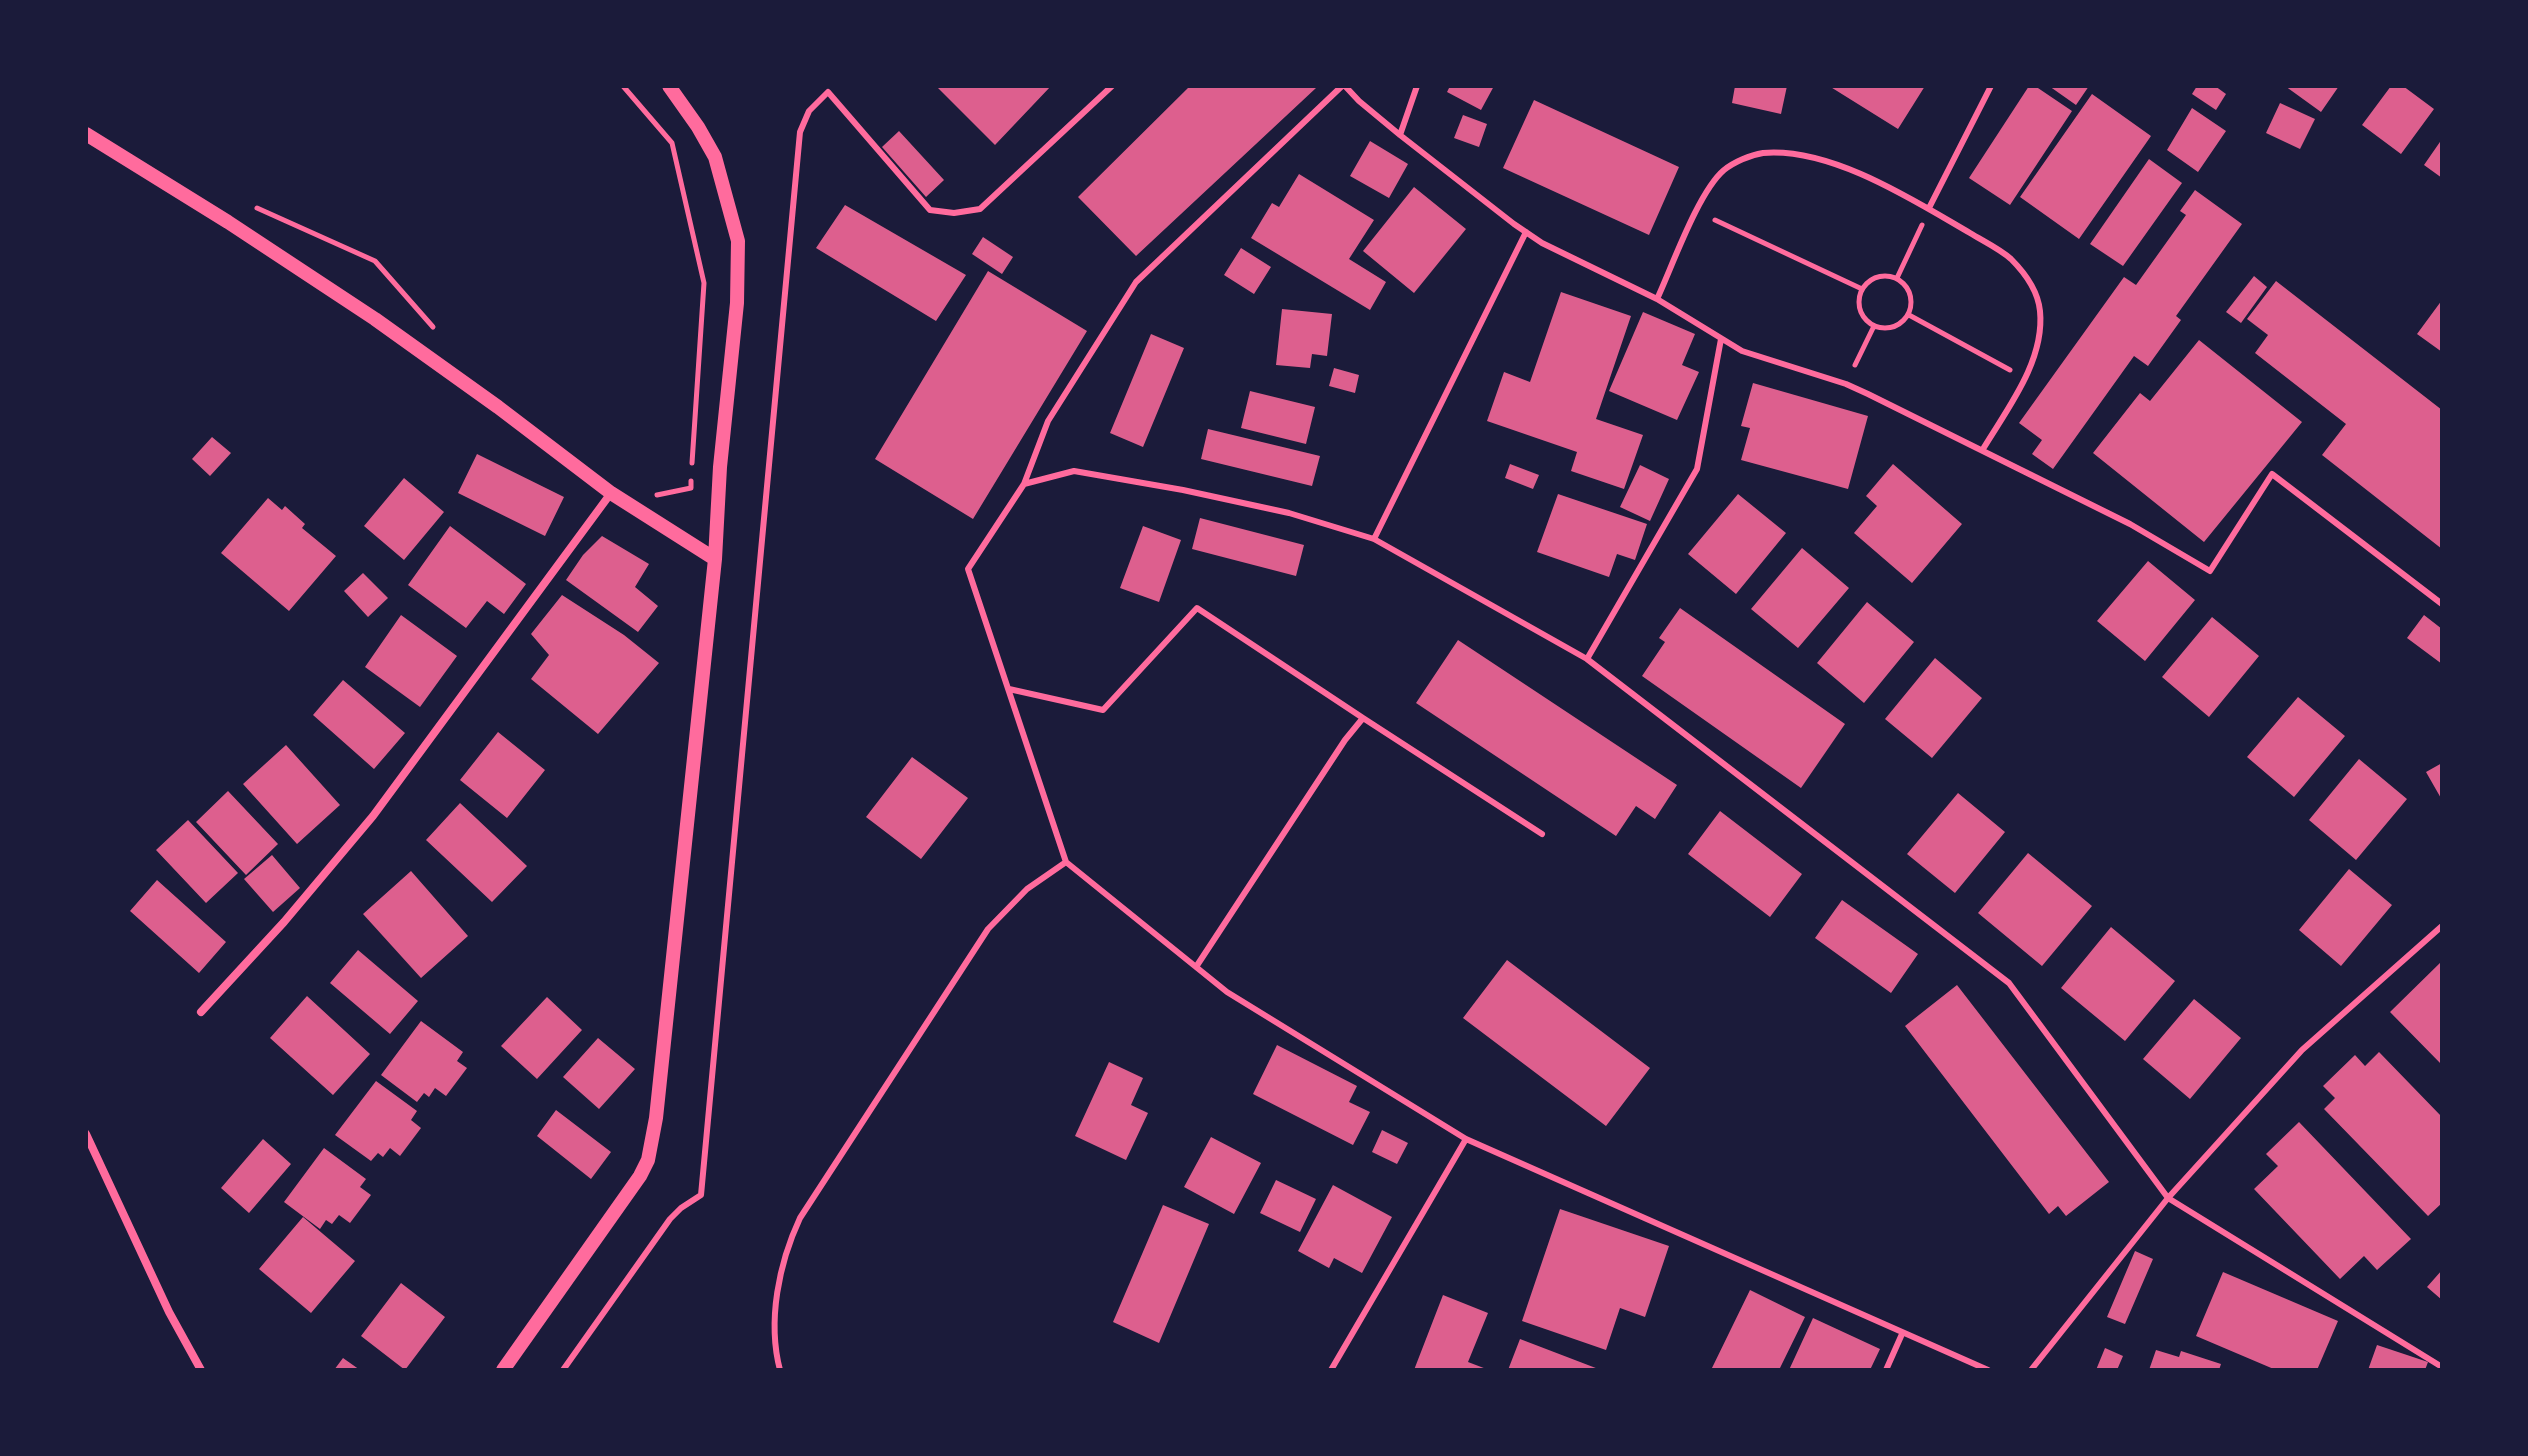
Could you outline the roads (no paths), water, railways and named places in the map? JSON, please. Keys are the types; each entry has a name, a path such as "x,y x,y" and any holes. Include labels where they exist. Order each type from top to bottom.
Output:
{"street":[{"path":"503,1370 634,1185 648,1160 658,1102 715,559 720,467 737,303 738,241 715,157 669,86"},
{"path":"86,134 228,222 375,319 611,493 715,559"},
{"path":"201,1012 284,922 373,816 611,493"},
{"path":"86,1134 169,1312 201,1370"}],"lane":[{"path":"563,1370 670,1219 701,1195 800,132 804,121 809,111 828,92 930,210 954,213 980,209 1112,86"},
{"path":"1988,1370 1466,1139 1227,992 1066,862 968,569 1024,484 1048,421 1136,282 1344,86 1400,135 1526,232 1565,255 1657,299 1721,339 1760,358 1846,384 1983,449 2130,524 2210,571 2272,474 2442,604"},
{"path":"1400,135 1417,86"},
{"path":"1929,208 1991,86"},
{"path":"1657,299 1711,185 1724,170 1760,153 1829,163 1929,208 2010,258 2035,289 2040,310 2040,330 2024,378 1983,449"},
{"path":"1374,539 1526,232"},
{"path":"1587,659 1697,469 1721,339"},
{"path":"1024,484 1074,471 1289,513 1374,539 1587,659 2009,983 2168,1198 2442,1367"},
{"path":"1009,689 1103,710 1197,608 1542,834"},
{"path":"1196,967 1345,740 1363,718"},
{"path":"780,1370 776,1357 779,1280 787,1245 800,1218 988,929 1027,889 1066,862"},
{"path":"2031,1370 2168,1198 2302,1050 2442,926"},
{"path":"1331,1370 1466,1139"},
{"path":"1886,1370 1902,1334"}]}
